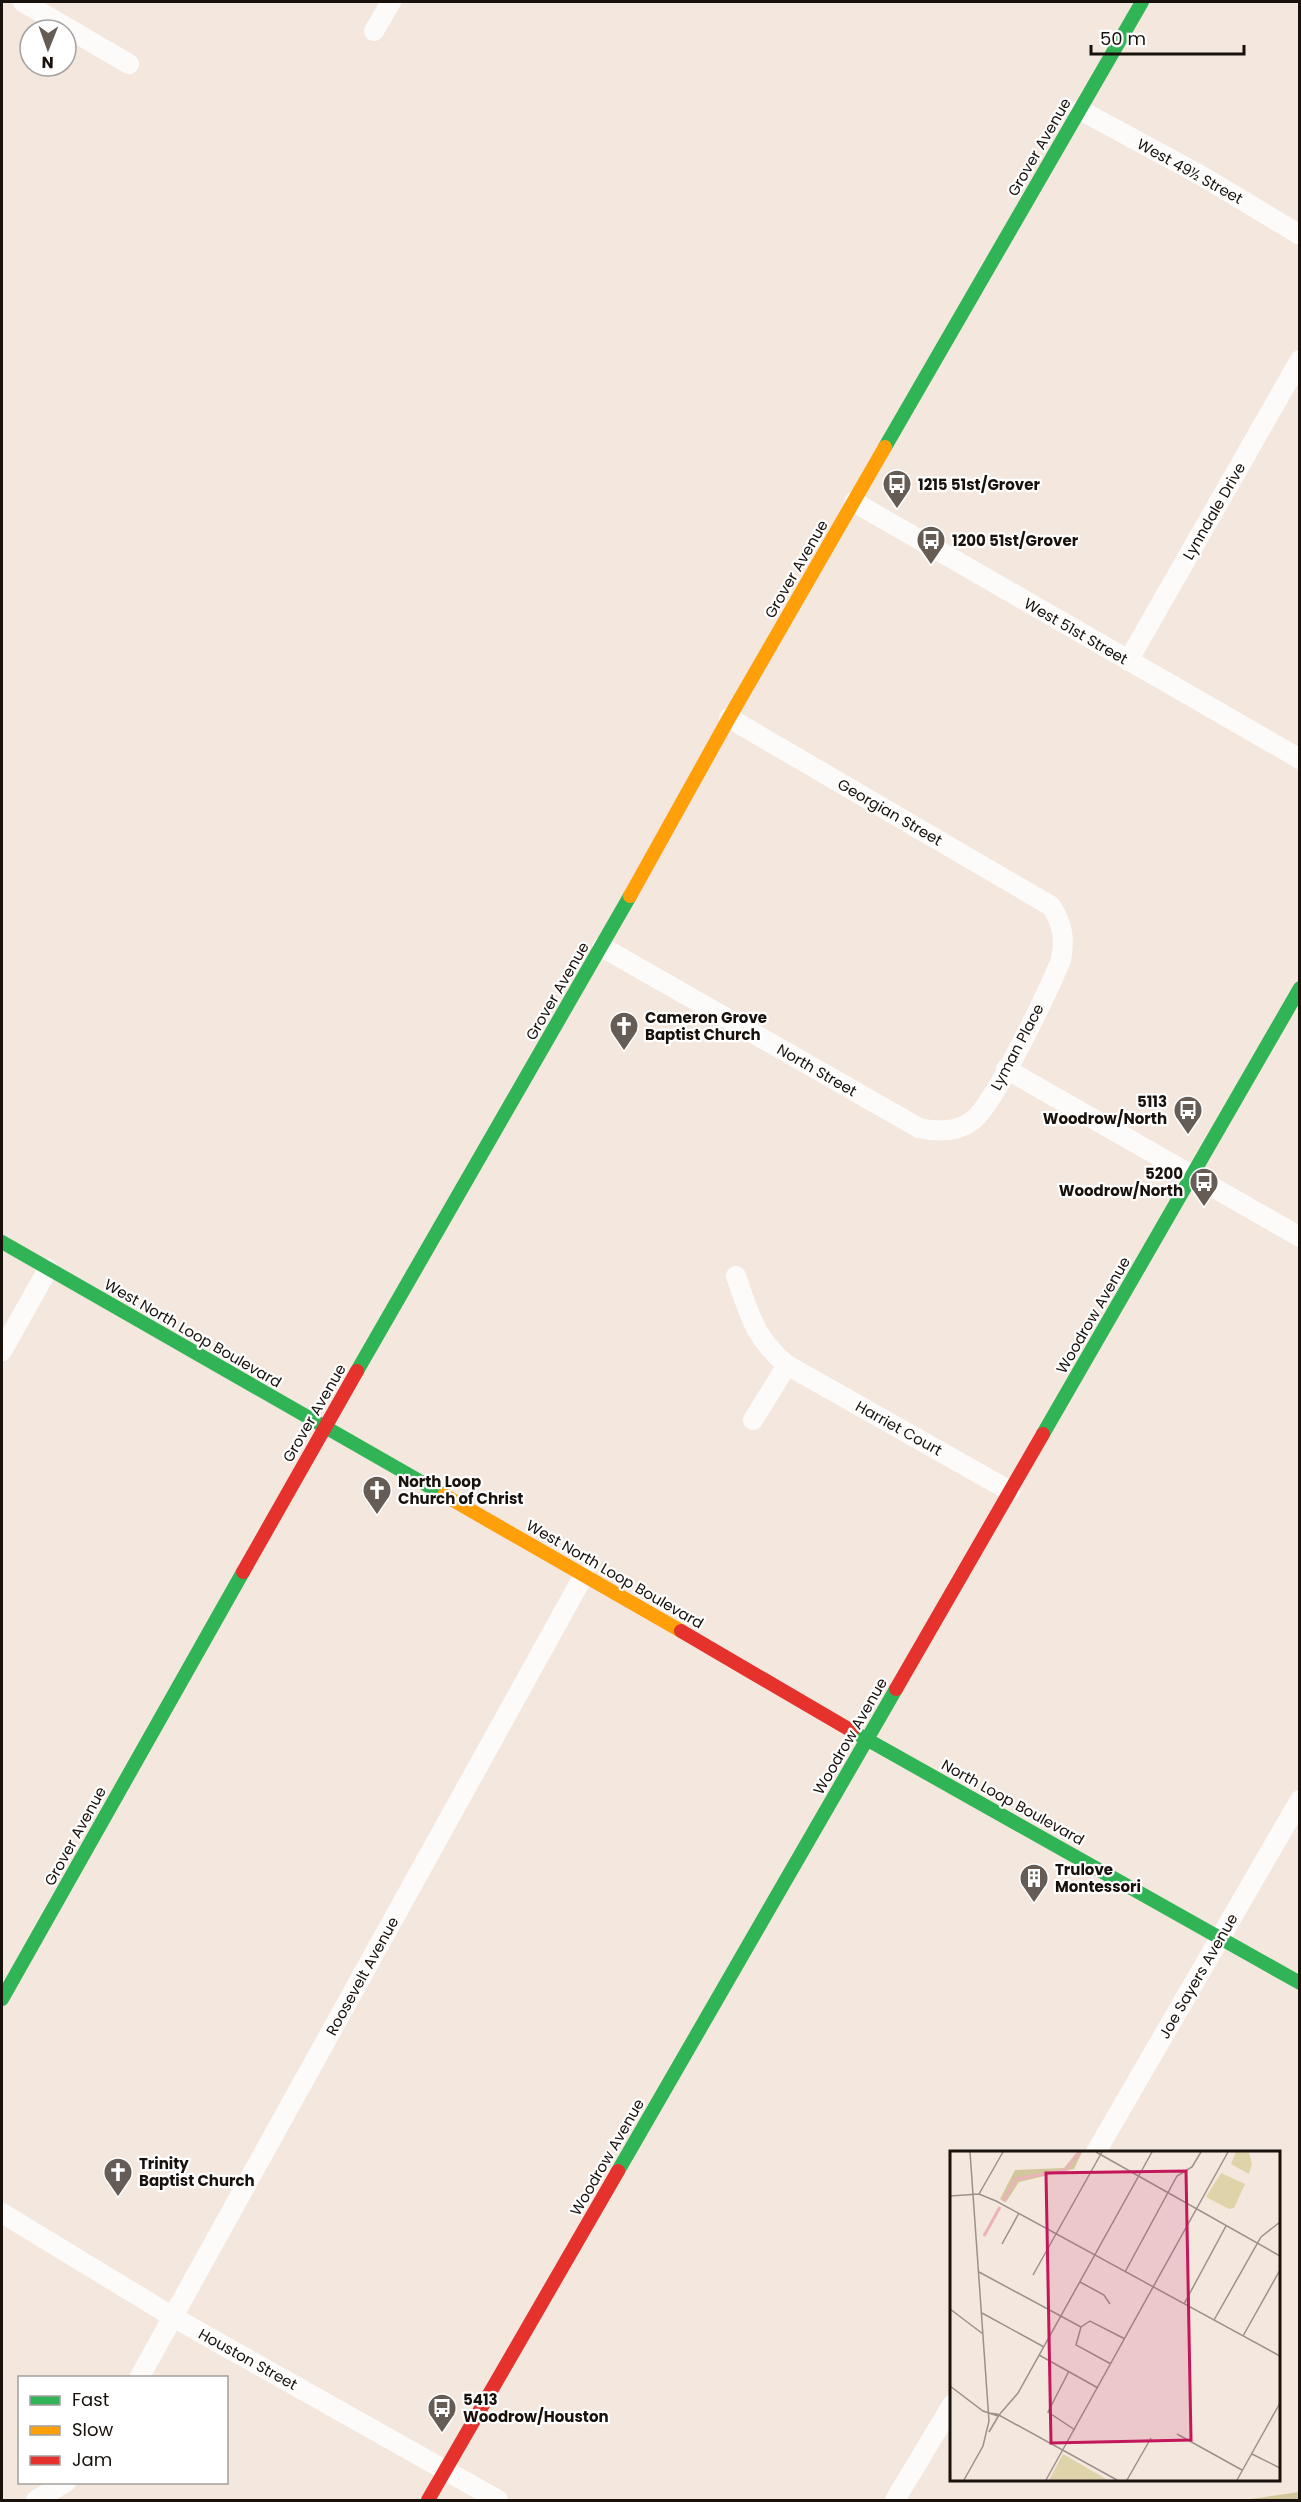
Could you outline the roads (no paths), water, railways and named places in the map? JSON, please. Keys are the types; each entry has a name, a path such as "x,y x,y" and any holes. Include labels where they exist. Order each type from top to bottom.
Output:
{"street":[{"path":"23,2 129,64"},
{"path":"374,31 391,2"},
{"name":"Grover Avenue","path":"2,1999 325,1427 602,947 729,718 1142,2"},
{"name":"West 49½ Street","path":"1080,110 1202,176 1299,235"},
{"name":"Lynndale Drive","path":"1128,661 1299,360"},
{"name":"West 51st Street","path":"854,502 1299,759"},
{"name":"Georgian Street","path":"729,718 1051,906"},
{"name":"Lyman Place","path":"908,1122 933,1131 958,1129 981,1114 1061,960 1064,938 1051,906"},
{"name":"North Street","path":"602,947 908,1122"},
{"name":"Woodrow Avenue","path":"428,2500 1299,988"},
{"path":"1006,1069 1299,1236"},
{"name":"West North Loop Boulevard","path":"2,1242 867,1739"},
{"path":"2,1350 48,1269"},
{"name":"Harriet Court","path":"736,1276 755,1329 768,1348 787,1365 1010,1491"},
{"path":"753,1420 787,1365"},
{"name":"Roosevelt Avenue","path":"140,2376 584,1575"},
{"name":"North Loop Boulevard","path":"867,1739 1299,1983"},
{"name":"Joe Sayers Avenue","path":"1097,2151 1299,1800"},
{"name":"Houston Street","path":"2,2213 173,2317 498,2500"},
{"path":"895,2500 950,2407"},
{"path":"36,2500 63,2484"}],"place":[{"name":"1215 51st/Grover","path":"897,510"},
{"name":"1200 51st/Grover","path":"931,566"},
{"name":"Cameron Grove Baptist Church","path":"624,1052"},
{"name":"5113 Woodrow/North","path":"1188,1136"},
{"name":"5200 Woodrow/North","path":"1204,1208"},
{"name":"North Loop Church of Christ","path":"377,1516"},
{"name":"Trulove Montessori","path":"1034,1904"},
{"name":"Trinity Baptist Church","path":"118,2198"},
{"name":"5413 Woodrow/Houston","path":"442,2434"}]}
